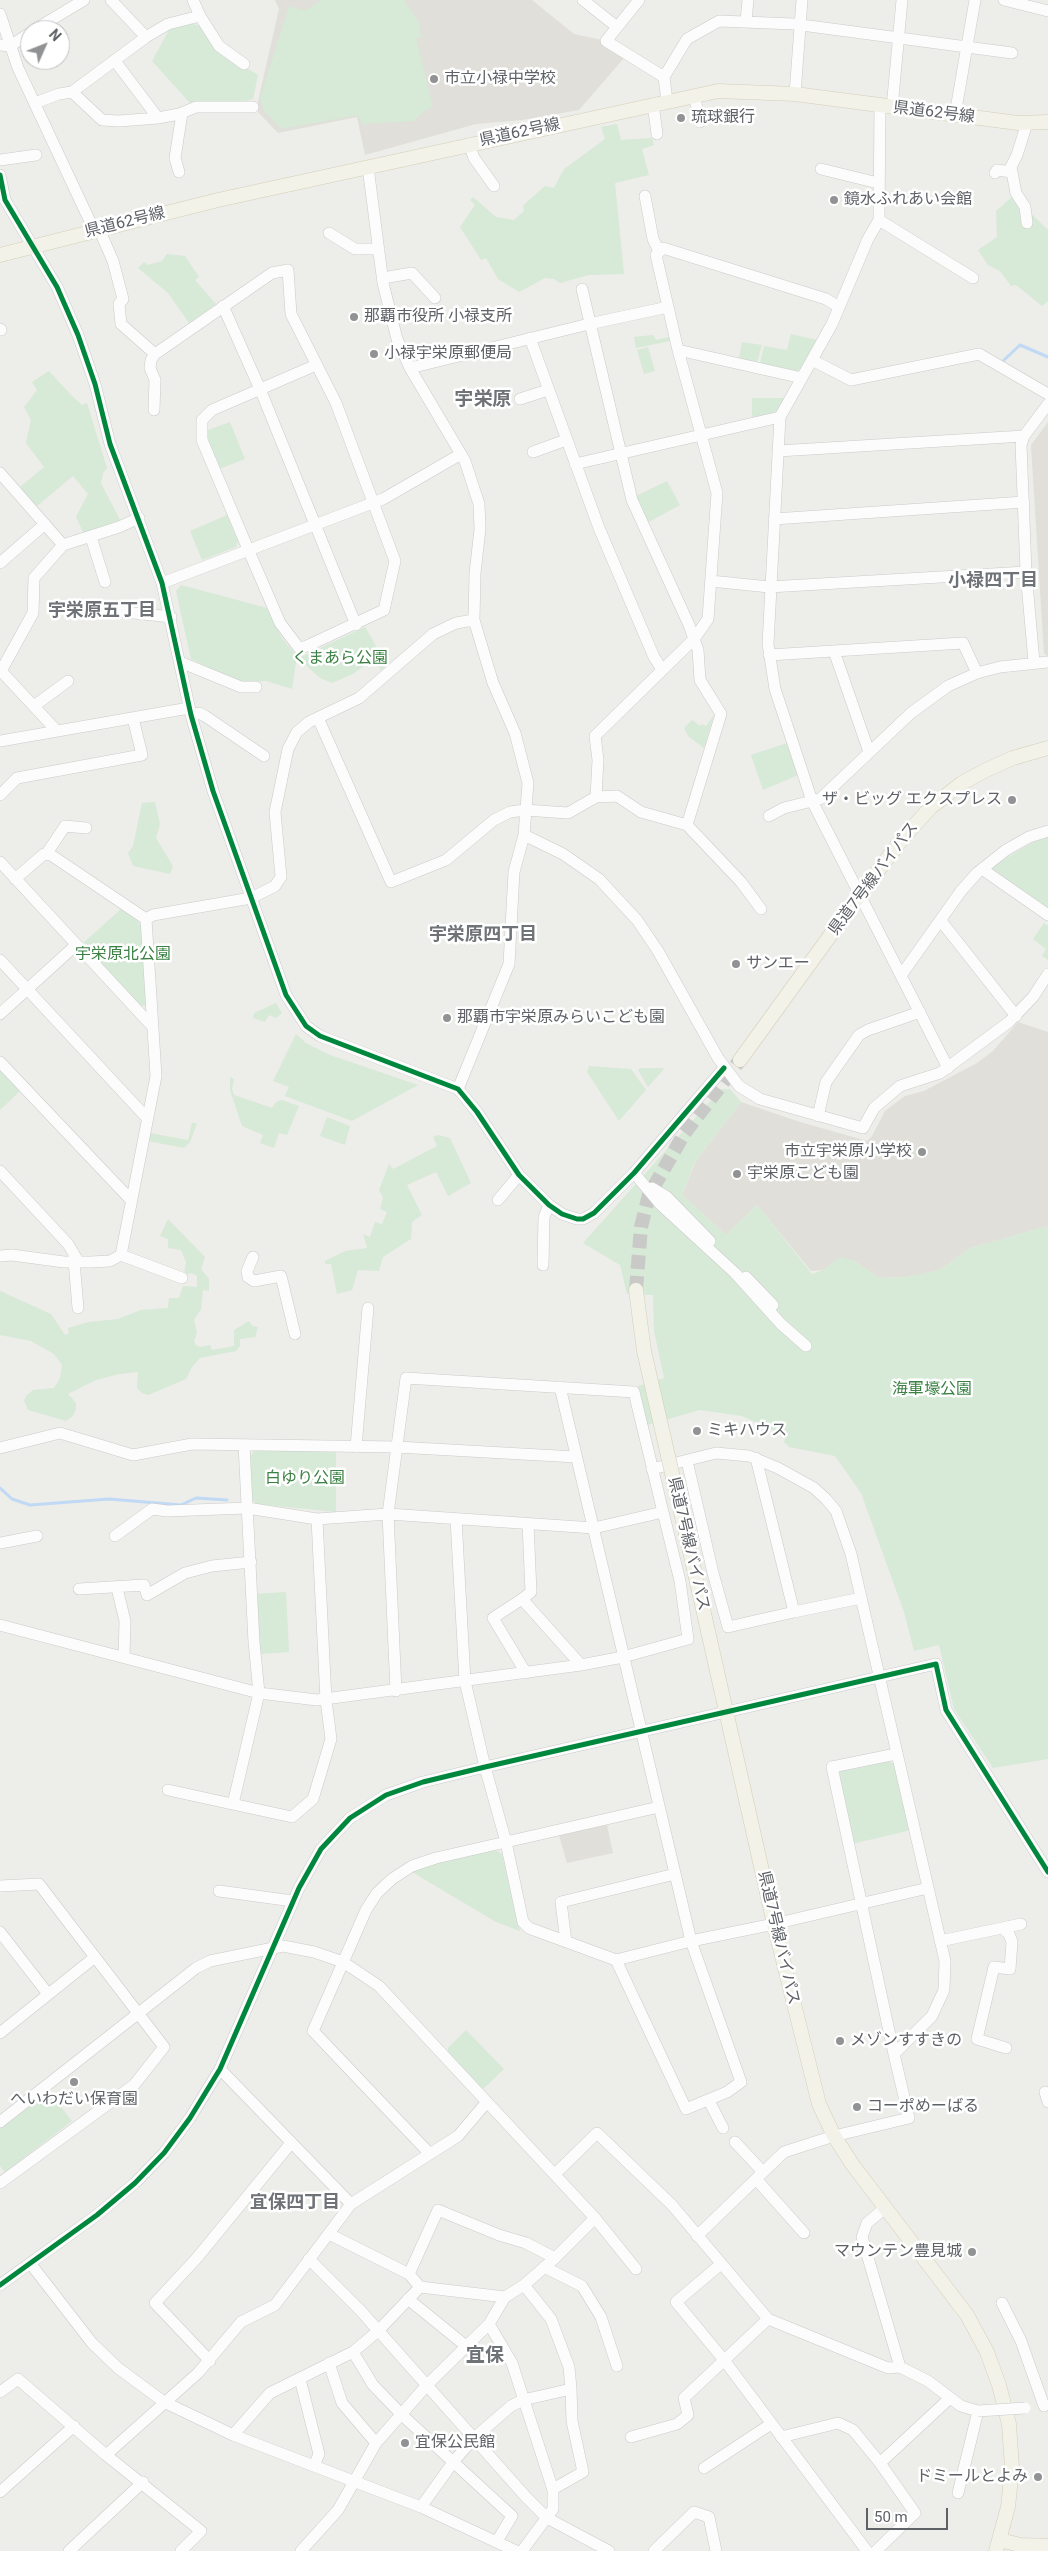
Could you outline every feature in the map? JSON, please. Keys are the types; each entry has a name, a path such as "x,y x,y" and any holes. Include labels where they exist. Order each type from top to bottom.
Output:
{"main road":[{"name":"県道62号線","path":"0,255 96,230 368,167 694,95 735,90 795,94 886,107 1027,123 1048,122"},
{"name":"県道7号線バイパス","path":"740,1060 861,893 914,825 950,792 998,764 1048,748"},
{"name":"県道7号線バイパス","path":"636,1290 644,1351 725,1713 774,1924 819,2104 834,2136 885,2208 967,2315 978,2332 995,2372 1009,2424 1012,2456 1008,2507 998,2546"},
{"path":"998,2546 1048,2546"}],"street":[{"path":"51,20 84,0"},
{"path":"111,0 146,37"},
{"path":"193,0 200,16 219,46 244,64"},
{"path":"583,0 617,27"},
{"path":"746,21 748,0"},
{"path":"795,94 802,0"},
{"path":"902,0 898,38 900,43 886,107 878,183 879,220 868,239 839,306 812,360 780,417 769,587 769,655 776,689 812,801 861,893 948,1068"},
{"path":"955,115 975,0"},
{"path":"1004,0 1037,4 1048,11"},
{"path":"634,2 606,41 664,78"},
{"path":"0,14 5,46 113,261 123,299 119,304 121,324 155,354"},
{"path":"35,103 59,94 72,92 146,37 168,24 200,16"},
{"path":"667,101 664,78 687,39 719,21 800,24 1012,53"},
{"path":"5,46 20,38"},
{"path":"115,61 158,118"},
{"path":"72,92 102,120 119,121 158,118 182,113 196,107 252,106"},
{"path":"694,95 700,122"},
{"path":"652,104 657,134"},
{"path":"179,172 175,158 182,113"},
{"path":"1027,123 1020,148 1011,167 1016,193 1025,207 1027,223"},
{"path":"469,144 474,158 494,186"},
{"path":"0,160 36,155"},
{"path":"368,167 390,319 410,368 470,470 479,504 480,529 475,573 474,620 481,650 515,733 528,783 524,835 514,872 509,964 458,1089"},
{"path":"821,169 878,183"},
{"path":"995,173 997,170 1012,172"},
{"path":"0,175 5,200 57,287 78,334 95,384 110,444 162,583 171,617 190,712 212,791 286,994 306,1026 320,1036 458,1089 477,1112 519,1174 549,1205 570,1218 583,1219 594,1213 634,1173 724,1068"},
{"path":"645,196 653,239 660,251"},
{"path":"879,220 973,278"},
{"path":"329,233 354,249 379,249"},
{"path":"596,796 598,760 595,736 661,668 694,639 708,619 718,493 678,350 656,255 663,248 826,299 839,306"},
{"path":"154,410 155,380 150,368 151,360 155,354 272,273 288,270 292,314 336,403 395,561 384,610 356,625 307,646 299,648 280,623 202,440 202,420 212,410 316,365"},
{"path":"383,278 412,273 435,298"},
{"path":"582,290 632,500 694,639 698,650 700,680 721,714 687,825"},
{"path":"223,306 260,389 356,625"},
{"path":"410,368 589,324 668,308"},
{"path":"530,338 599,528 654,657 661,668"},
{"path":"678,350 802,378"},
{"path":"812,360 851,380 979,354 1048,394"},
{"path":"520,399 548,390"},
{"path":"1034,662 1026,572 1021,444 1024,436 1048,404"},
{"path":"575,464 780,417"},
{"path":"778,451 1024,436"},
{"path":"534,452 566,440"},
{"path":"162,583 373,503 461,454"},
{"path":"0,473 63,545"},
{"path":"774,519 1024,502"},
{"path":"56,730 0,671 33,613 34,578 63,545 91,537 138,518"},
{"path":"0,563 45,524"},
{"path":"91,537 105,582"},
{"path":"711,581 769,587 1026,572"},
{"path":"116,611 171,617"},
{"path":"146,919 153,915 251,898 275,886 281,877 275,812 280,780 288,749 297,732 318,718 359,698 433,634 456,624 474,620"},
{"path":"769,655 963,643 977,673"},
{"path":"834,651 869,752"},
{"path":"180,662 241,686 256,687"},
{"path":"769,816 784,808 820,799 922,703 948,686 977,673 1000,667 1048,662"},
{"path":"34,706 68,681"},
{"path":"0,741 133,718 190,712 205,716 264,756"},
{"path":"0,794 17,778 142,755 133,718"},
{"path":"318,718 391,882 446,860 494,820 510,812 525,810 568,813 596,796 617,796 641,812 687,825 741,882 761,909"},
{"path":"15,879 44,854 47,854 65,826 86,828"},
{"path":"902,974 961,892 982,869 1018,843 1048,831"},
{"path":"524,835 563,854 599,879 638,920 658,950 724,1068 739,1086 754,1097 863,1128 874,1108 900,1086 940,1073 1016,1016 1033,998 1048,974"},
{"path":"47,854 146,919"},
{"path":"0,862 152,1025"},
{"path":"982,869 1048,915"},
{"path":"122,1255 130,1199 156,1076 146,919"},
{"path":"941,921 1016,1016"},
{"path":"0,1014 76,945"},
{"path":"0,960 147,1118"},
{"path":"818,1116 830,1074 859,1035 868,1030 920,1012"},
{"path":"0,1062 130,1199"},
{"path":"0,1172 68,1244 76,1261 78,1308"},
{"path":"634,1173 667,1197 758,1288 788,1320 797,1336 806,1346"},
{"path":"498,1200 519,1174"},
{"path":"543,1265 544,1217 549,1205"},
{"path":"0,1256 12,1255 58,1262 110,1262 122,1255"},
{"path":"122,1255 182,1278"},
{"path":"253,1257 247,1271 248,1277 254,1281 281,1276 296,1334"},
{"path":"356,1447 368,1308"},
{"path":"0,1625 259,1693 316,1700 326,1700 581,1666 623,1657 688,1639 680,1581 634,1392 406,1378 388,1514 396,1690"},
{"path":"560,1387 690,1941 741,2082 708,2101 686,2109 616,1960"},
{"path":"0,1448 60,1433 133,1455 192,1444 397,1447 576,1457"},
{"path":"233,1804 259,1693 244,1445"},
{"path":"652,1468 725,1453 756,1458 814,1488 832,1504 845,1533 945,1961 944,1990 932,2016 894,2054"},
{"path":"756,1458 794,1612"},
{"path":"687,1461 713,1573 728,1627 860,1598"},
{"path":"115,1536 152,1509 167,1511 247,1508 318,1519 388,1514 594,1528 663,1512"},
{"path":"168,1790 292,1817 312,1799 331,1739 326,1700 318,1519"},
{"path":"456,1519 465,1681 485,1768 506,1842 523,1922 529,1928 616,1960 690,1941 774,1924 928,1888"},
{"path":"526,1674 493,1618 531,1592 528,1524"},
{"path":"0,1543 37,1536"},
{"path":"78,1589 144,1586 147,1595 185,1573 212,1566 251,1562"},
{"path":"117,1588 125,1621 124,1657"},
{"path":"522,1599 581,1666"},
{"path":"0,2285 97,2215 134,2183 164,2153 190,2118 220,2069 293,1901 321,1849 350,1818 386,1795 423,1782 936,1664 946,1710 1048,1872"},
{"path":"698,2236 784,2152 834,2136 910,2118 894,2054 832,1767 896,1754"},
{"path":"430,2154 313,2031 366,1910 377,1893 392,1879 412,1866 436,1858 659,1808"},
{"path":"566,1942 561,1902 675,1874"},
{"path":"0,1886 39,1884 164,2047 134,2085 0,2183"},
{"path":"220,1891 293,1901"},
{"path":"940,1941 1021,1924"},
{"path":"1002,1928 1009,1934 1012,1942 1010,1969 994,1968 976,2039 1006,2048"},
{"path":"0,1932 48,1994"},
{"path":"0,2122 196,1968 210,1961 283,1946 314,1952 343,1962 379,1986 595,2218 636,2269"},
{"path":"1,2031 95,1957"},
{"path":"220,2069 351,2204"},
{"path":"708,2101 723,2128"},
{"path":"106,2455 210,2361 241,2322 276,2305 351,2204 458,2136 486,2103"},
{"path":"554,2174 597,2133 672,2205 768,2319 888,2368 900,2367 928,2381 961,2406 978,2411 1046,2406 1021,2341 1002,2303"},
{"path":"735,2142 804,2233"},
{"path":"210,2361 155,2303 196,2259 291,2143"},
{"path":"885,2208 867,2224 862,2237 900,2367"},
{"path":"409,2274 438,2210 499,2236 526,2243 556,2258"},
{"path":"301,2551 331,2520 355,2482 376,2443 427,2384 489,2324 505,2297 524,2285 556,2258 595,2218"},
{"path":"329,2234 409,2274 420,2287 505,2297"},
{"path":"309,2260 427,2384 526,2497 547,2518 609,2551"},
{"path":"30,2263 92,2343 118,2368 164,2402 233,2435 421,2507 516,2551"},
{"path":"721,2264 676,2302 724,2360 867,2551"},
{"path":"544,2267 582,2286 601,2317 617,2366"},
{"path":"524,2285 551,2319 569,2367 572,2421 583,2472 553,2489"},
{"path":"233,2435 270,2393 300,2380 329,2362 353,2352 378,2331 420,2287"},
{"path":"408,2300 466,2346"},
{"path":"631,2437 677,2424 688,2415 684,2398 768,2319"},
{"path":"489,2324 512,2363 553,2489 553,2509 522,2551"},
{"path":"353,2352 373,2385 402,2415 512,2516 497,2541"},
{"path":"329,2362 342,2403 376,2443"},
{"path":"0,2392 18,2379 106,2455 143,2482 202,2531 181,2551"},
{"path":"300,2380 319,2454 314,2466"},
{"path":"421,2507 454,2461 474,2438 511,2406 523,2400 571,2389"},
{"path":"880,2463 950,2398"},
{"path":"958,2493 978,2411"},
{"path":"781,2436 838,2423 853,2430 880,2463 915,2514 876,2551"},
{"path":"704,2468 771,2424"},
{"path":"0,2492 74,2426"},
{"path":"68,2551 143,2482"},
{"path":"654,2551 694,2512 709,2517 716,2551"}],"shaded area":[{"name":"市立小禄中学校","path":"275,0 532,0 574,34 602,40 624,58 579,110 522,120 476,124 365,155 357,117 278,133 258,112 258,101 279,9"},
{"path":"1048,422 1047,656 1044,653 1031,445"},
{"name":"市立宇栄原小学校","path":"1018,1022 1048,1032 1048,1226 970,1248 940,1270 906,1277 880,1278 854,1261 840,1258 823,1270 811,1271 757,1205 726,1235 682,1195 696,1161 741,1102 800,1122 867,1141 872,1136 885,1111 905,1096 924,1091 977,1063 993,1051"},
{"path":"607,1825 613,1853 567,1863 559,1835"}],"green space":[{"path":"321,0 404,0 419,23 421,37 416,38 433,107 425,110 414,121 362,124 358,115 282,129 264,111 260,98 289,6 305,11"},
{"path":"190,23 204,27 217,50 258,75 253,99 242,102 190,103 152,61 170,28"},
{"path":"617,124 621,140 652,138 654,145 642,149 649,175 615,183 624,274 589,275 560,283 554,279 545,278 519,292 498,279 486,258 481,260 460,227 475,205 470,200 473,197 496,217 514,220 524,211 523,206 528,201 545,186 554,188 564,169 605,139 601,127"},
{"path":"1013,196 1048,230 1048,301 1042,306 1016,285 1011,286 1000,271 988,265 978,250 997,237 996,211"},
{"path":"167,254 185,256 199,277 195,280 216,304 189,323 168,293 138,268 144,262 148,265 162,261"},
{"path":"791,334 817,340 801,368 797,371 760,363 764,346 787,350"},
{"path":"653,335 656,340 669,337 670,341 636,348 634,337"},
{"path":"742,342 762,345 757,362 739,358"},
{"path":"648,347 655,371 644,374 637,350"},
{"path":"49,371 82,405 87,403 107,468 103,473 101,483 120,520 84,534 76,517 88,494 73,476 37,506 20,487 44,467 26,443 31,420 24,407 37,390 32,382"},
{"path":"752,398 785,398 778,410 772,414 752,417"},
{"path":"230,422 245,459 219,469 208,440 208,430"},
{"path":"667,481 680,505 647,523 636,496"},
{"path":"227,515 238,541 236,547 202,560 190,531"},
{"path":"181,585 267,608 282,638 297,656 292,689 266,681 240,682 191,659 176,591"},
{"name":"くまあら公園","path":"365,627 387,665 381,670 374,658 353,674 332,683 320,678 300,660 301,657"},
{"path":"714,715 704,748 689,737 684,728 692,720 700,726 702,724 706,726"},
{"path":"787,743 798,775 763,790 751,755"},
{"path":"155,802 160,824 156,838 173,866 170,874 133,866 128,853 133,846 142,803"},
{"path":"1048,837 1048,911 992,871 993,866 1033,842"},
{"name":"宇栄原北公園","path":"121,909 136,919 142,927 146,1005 141,1006 82,944"},
{"path":"1044,923 1048,926 1048,960 1042,956 1046,949 1033,939"},
{"path":"276,1003 282,1013 276,1018 269,1015 265,1022 253,1018 254,1013"},
{"path":"296,1034 306,1043 330,1055 418,1085 352,1121 285,1096 289,1087 273,1081"},
{"path":"589,1066 631,1069 646,1090 619,1121 587,1072"},
{"path":"640,1068 664,1069 648,1087 638,1070"},
{"path":"0,1069 21,1090 0,1110"},
{"path":"230,1077 234,1079 232,1089 234,1095 272,1108 276,1102 282,1100 299,1106 287,1135 279,1133 274,1148 260,1143 263,1135 242,1126 230,1090"},
{"name":"海軍壕公園","path":"721,1089 730,1089 741,1102 695,1162 682,1195 726,1235 757,1205 812,1274 823,1270 840,1257 854,1261 880,1278 906,1277 940,1270 970,1248 1048,1226 1048,1759 993,1768 954,1709 939,1645 914,1651 904,1612 861,1493 835,1456 789,1447 784,1442 786,1436 742,1416 700,1410 647,1425 638,1386 664,1378 654,1331 653,1295 627,1294 620,1265 583,1243"},
{"path":"327,1117 350,1126 345,1145 320,1136"},
{"path":"192,1123 197,1123 190,1142 184,1148 148,1141 150,1133 188,1140"},
{"path":"438,1135 450,1138 471,1183 448,1196 436,1172 407,1185 422,1215 412,1222 411,1239 383,1257 379,1271 358,1270 352,1290 337,1294 331,1264 325,1264 325,1261 345,1251 367,1248 363,1234 370,1237 375,1222 382,1224 387,1212 380,1209 383,1198 379,1190 389,1164 393,1169 437,1146 433,1137"},
{"path":"168,1219 205,1257 201,1269 209,1279 209,1291 203,1290 201,1309 194,1320 197,1333 194,1341 196,1345 200,1347 210,1345 212,1350 234,1346 234,1330 249,1321 252,1326 258,1327 255,1337 240,1339 240,1346 236,1351 200,1358 192,1367 186,1379 148,1395 142,1393 137,1388 138,1372 119,1374 96,1380 68,1394 76,1403 76,1409 73,1416 66,1421 28,1410 24,1400 27,1395 33,1390 54,1388 60,1378 62,1365 54,1354 31,1341 0,1335 0,1291 51,1314 65,1335 69,1333 68,1328 89,1322 118,1319 141,1310 168,1308 169,1298 179,1298 183,1286 197,1287 197,1276 191,1273 184,1275 186,1262 181,1250 168,1248 168,1239 160,1236"},
{"name":"白ゆり公園","path":"256,1448 336,1449 336,1512 256,1504 252,1500 250,1457"},
{"path":"286,1592 289,1652 260,1654 256,1594"},
{"path":"887,1761 895,1764 911,1830 852,1844 837,1778 841,1771"},
{"path":"494,1849 502,1854 520,1931 496,1922 412,1872 433,1863"},
{"path":"466,2030 504,2069 481,2091 448,2056 448,2048"},
{"path":"48,2090 72,2121 5,2172 0,2166 0,2128"}],"waterway":[{"path":"1004,360 1020,345 1048,357"},
{"path":"0,1488 12,1499 30,1505 109,1499 181,1505 196,1498 227,1500"}],"tunnel":[{"path":"636,1290 641,1227 649,1195 684,1134 740,1060"}],"cycle path":[{"path":"0,175 5,200 57,287 78,335 95,384 110,444 162,583 191,715 213,791 286,995 306,1026 320,1036 458,1089 477,1112 519,1175 549,1205 562,1214 577,1219 583,1219 594,1213 634,1173 724,1068"},
{"path":"0,2285 97,2215 135,2183 164,2153 190,2118 220,2069 299,1888 321,1849 350,1818 386,1795 423,1782 485,1767 936,1664 946,1710 1048,1872"}],"place":[{"name":"市立小禄中学校","path":"434,79"},
{"name":"琉球銀行","path":"681,118"},
{"name":"鏡水ふれあい会館","path":"834,200"},
{"name":"那覇市役所 小禄支所","path":"354,317"},
{"name":"小禄宇栄原郵便局","path":"374,354"},
{"name":"ザ・ビッグ エクスプレス","path":"1012,800"},
{"name":"サンエー","path":"736,964"},
{"name":"那覇市宇栄原みらいこども園","path":"447,1018"},
{"name":"市立宇栄原小学校","path":"922,1152"},
{"name":"宇栄原こども園","path":"737,1174"},
{"name":"ミキハウス","path":"697,1431"},
{"name":"メゾンすすきの","path":"840,2041"},
{"name":"へいわだい保育園","path":"74,2082"},
{"name":"コーポめーばる","path":"857,2107"},
{"name":"マウンテン豊見城","path":"972,2252"},
{"name":"宜保公民館","path":"405,2443"},
{"name":"ドミールとよみ","path":"1038,2477"}],"district":[{"name":"宇栄原","path":"483,400"},
{"name":"小禄四丁目","path":"993,581"},
{"name":"宇栄原五丁目","path":"102,611"},
{"name":"宇栄原四丁目","path":"483,935"},
{"name":"宜保四丁目","path":"295,2203"},
{"name":"宜保","path":"485,2356"}]}
